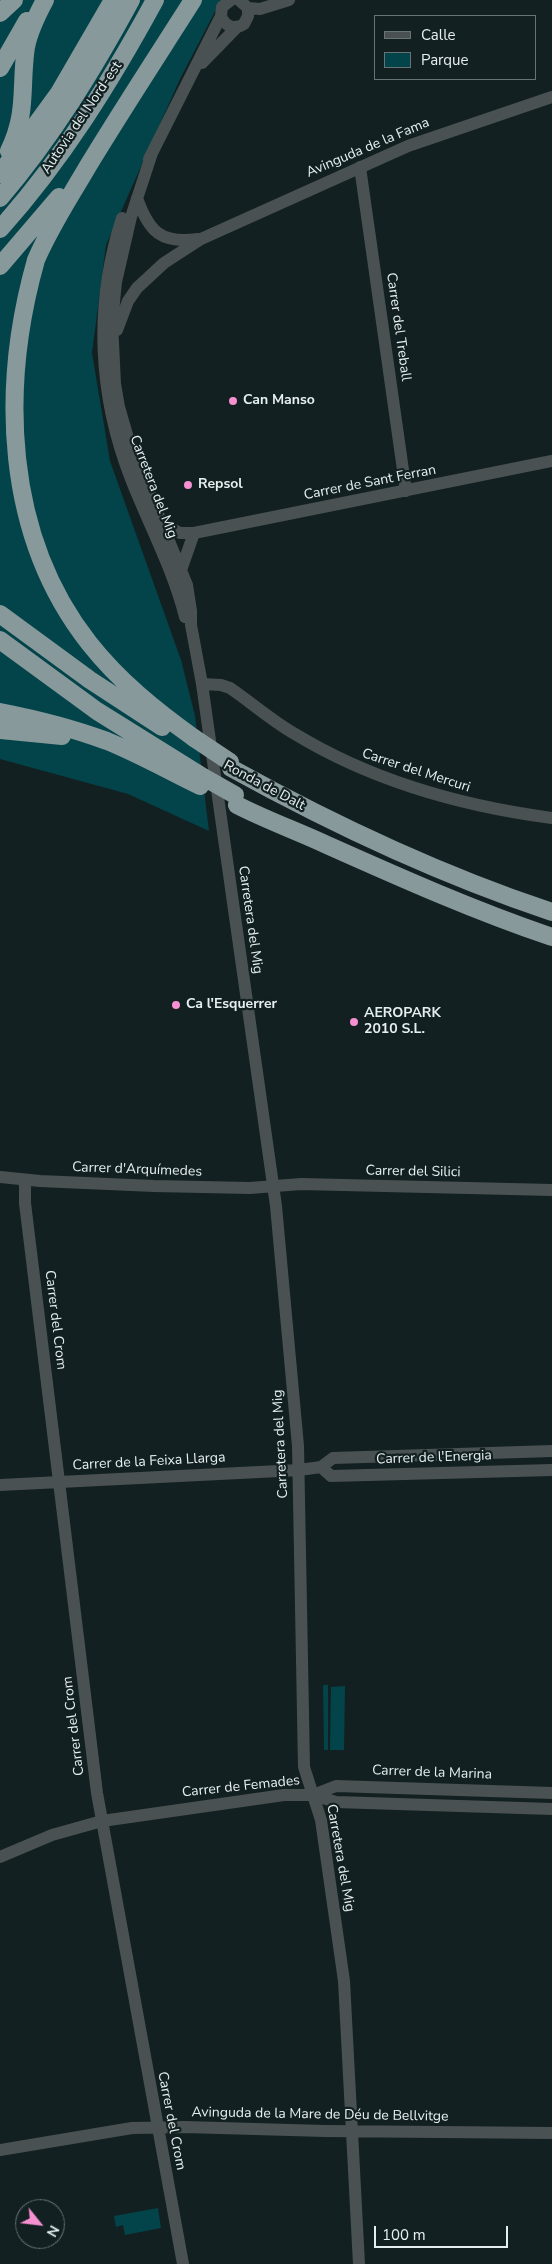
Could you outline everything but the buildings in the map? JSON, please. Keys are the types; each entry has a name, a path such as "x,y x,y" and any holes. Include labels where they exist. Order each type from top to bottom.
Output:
{"highway":[{"path":"0,13 14,0"},
{"path":"0,68 41,0"},
{"path":"0,165 15,137 20,123 27,46 33,24 45,0"},
{"path":"0,174 59,92 113,0"},
{"name":"Autovia del Nord-est","path":"0,198 60,119 100,56 131,0"},
{"name":"Autovia del Nord-est","path":"0,229 34,189 80,125 118,67 155,0"},
{"path":"194,0 117,118 56,220 31,273 17,319 6,398 8,443 14,484 26,526 44,572 60,602 90,644 111,668 194,743"},
{"path":"0,266 52,207 117,118"},
{"name":"Ronda de Dalt","path":"0,614 90,680 290,800 368,838 478,885 552,912"},
{"path":"0,640 97,711 199,780 236,800 324,844 432,892 552,937"},
{"path":"0,712 33,718 89,734 123,748 178,776"},
{"path":"0,730 43,733 87,741 122,752 178,776 199,780"},
{"path":"478,885 552,905"}],"street":[{"path":"238,2 247,20 237,27 227,25 221,16 222,7 238,2 260,9 289,0"},
{"name":"Carretera del Mig","path":"191,625 186,617 178,588 123,459 111,413 103,352 106,278 111,254 126,206 140,174 221,16"},
{"name":"Carretera del Mig","path":"195,70 237,27"},
{"name":"Avinguda de la Fama","path":"201,239 360,167 425,140 552,97"},
{"name":"Carretera del Mig","path":"152,153 123,245 116,282 112,345 115,384 119,407 130,445 190,596 191,625 202,684 273,1186 298,1437 304,1766 321,1820 344,1981 359,2264"},
{"name":"Carrer del Treball","path":"360,167 406,491"},
{"path":"137,198 144,217 154,232 174,240 201,239"},
{"path":"112,345 120,320 137,288 164,263 201,239"},
{"name":"Carrer de Sant Ferran","path":"161,523 180,533 194,533 552,461"},
{"path":"178,588 181,571 194,533"},
{"name":"Carrer del Mercuri","path":"202,684 221,685 230,688 293,734 341,760 388,780 478,806 552,818"},
{"name":"Carrer d'Arquímedes","path":"0,1177 25,1180 154,1186 273,1186"},
{"name":"Carrer del Crom","path":"25,1180 25,1203 102,1821 183,2264"},
{"name":"Carrer del Silici","path":"273,1186 301,1184 552,1190"},
{"name":"Carrer de l'Energia","path":"299,1470 320,1467 333,1458 552,1451"},
{"name":"Carrer de l'Energia","path":"320,1467 331,1476 552,1470"},
{"name":"Carrer de la Feixa Llarga","path":"0,1485 299,1470"},
{"name":"Carrer de la Marina","path":"313,1795 336,1786 552,1793"},
{"name":"Carrer de Femades","path":"0,1858 52,1836 102,1821 284,1795 313,1795 336,1802 552,1809"},
{"name":"Avinguda de la Mare de Déu de Bellvitge","path":"0,2150 132,2128 157,2127 353,2132 552,2133"}],"green space":[{"path":"0,0 221,0 180,79 106,245 92,353 110,461 181,660 195,716 209,831 128,794 0,759"},
{"path":"323,1685 328,1685 328,1750 324,1750"},
{"path":"345,1686 344,1750 330,1750 331,1687"},
{"path":"158,2208 161,2228 125,2235 123,2225 116,2227 114,2216"}],"place":[{"name":"Can Manso","path":"233,401"},
{"name":"Repsol","path":"188,485"},
{"name":"Ca l'Esquerrer","path":"176,1005"},
{"name":"AEROPARK 2010 S.L.","path":"354,1022"}]}
